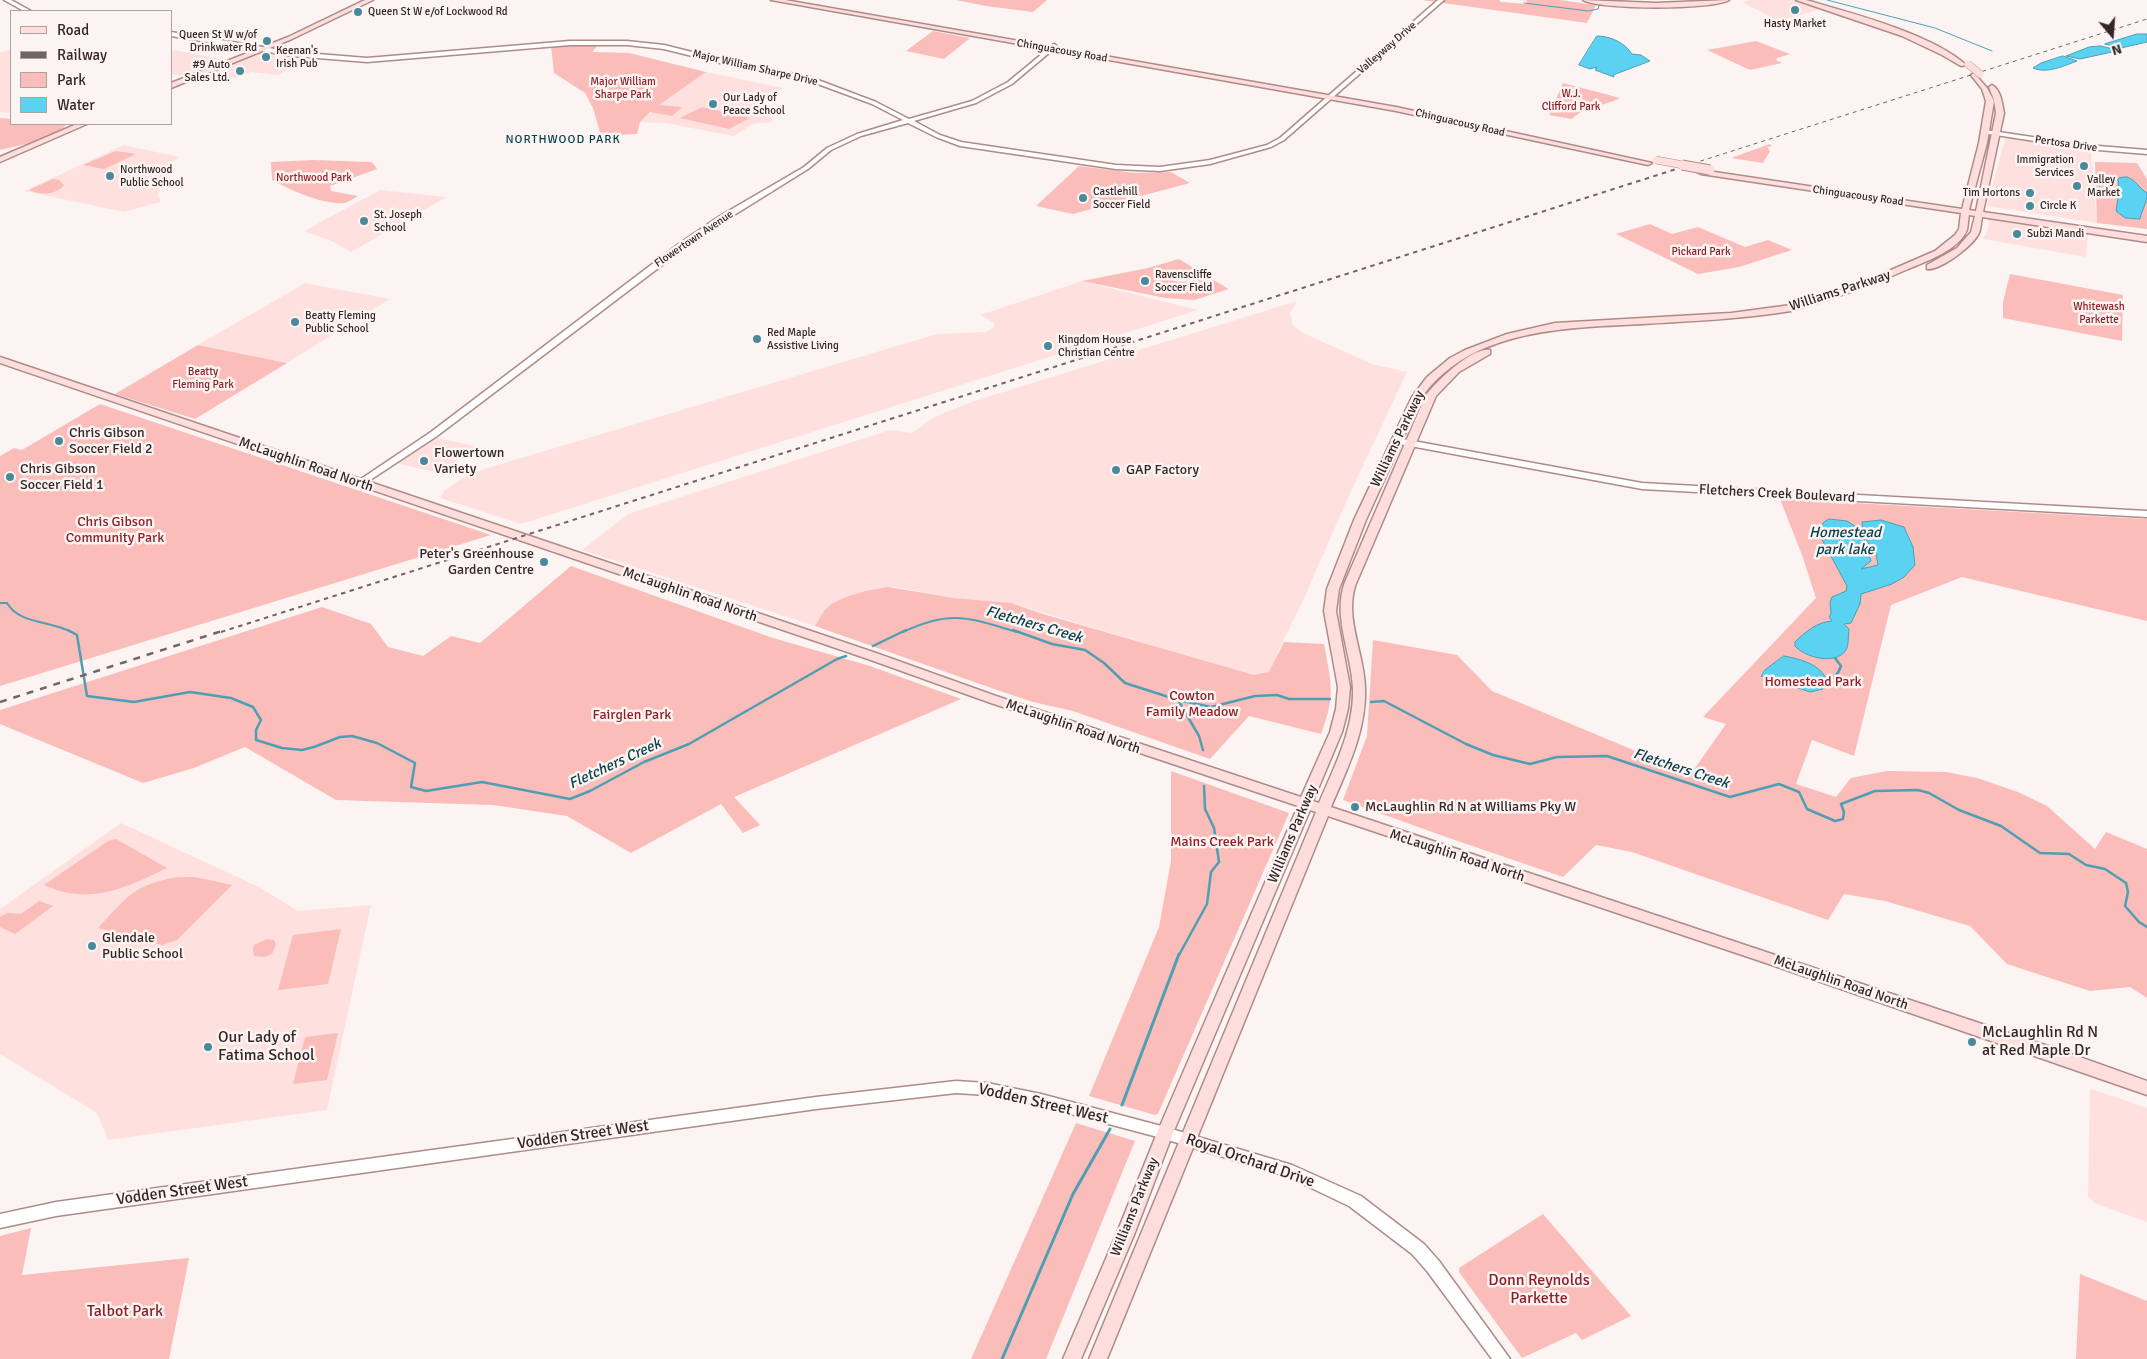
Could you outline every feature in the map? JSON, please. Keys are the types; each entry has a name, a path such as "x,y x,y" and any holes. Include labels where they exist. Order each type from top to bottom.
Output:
{"main road":[{"path":"339,16 370,0"},
{"path":"172,86 378,0"},
{"name":"Chinguacousy Road","path":"774,0 1053,47"},
{"name":"Chinguacousy Road","path":"791,0 1409,109 1652,162 1966,209 2147,239"},
{"path":"1586,0 1669,5 1726,0"},
{"name":"Williams Parkway","path":"1799,0 1896,31 1931,45 1966,65"},
{"name":"Williams Parkway","path":"1098,1359 1130,1287 1188,1140 1350,745 1357,719 1359,686 1346,618 1347,595 1375,523 1411,443 1426,404 1438,386 1462,365 1500,347 1547,334 1577,330 1757,319 1816,309 1923,270 1948,258 1964,247 1974,235 1978,224 1978,211 1986,186 2000,113 1998,100 1992,88 1966,65 1936,45 1906,32 1809,0"},
{"name":"Williams Parkway","path":"1072,1359 1125,1235 1165,1133 1306,805 1340,719 1344,687 1330,611 1332,589 1360,520 1423,387 1453,360 1510,336 1554,326 1756,314 1808,304 1868,284 1938,254 1958,237 1965,223 1966,209 1985,132 1990,101 1977,75"},
{"path":"0,160 81,125"},
{"name":"Chinguacousy Road","path":"1978,211 2147,234"},
{"name":"McLaughlin Road North","path":"0,360 1322,811 1573,893 2147,1088"}],"street":[{"path":"7,0 26,10"},
{"name":"Valleyway Drive","path":"1330,96 1441,0"},
{"name":"Major William Sharpe Drive","path":"172,34 333,59 367,60 570,43 628,43 656,46 808,78 854,94 938,136 960,144 1116,167 1160,169 1210,162 1269,146 1297,128 1330,96"},
{"name":"Flowertown Avenue","path":"361,483 434,434 676,250 723,218 806,168 829,149 859,135 974,102 1029,68 1053,47"},
{"name":"Pertosa Drive","path":"1985,132 2086,147 2147,152"},
{"name":"Fletchers Creek Boulevard","path":"1397,441 1642,486 2147,514"},
{"name":"Vodden Street West","path":"0,1221 56,1208 296,1174 816,1103 956,1087 987,1089 1041,1100 1165,1133"},
{"name":"Royal Orchard Drive","path":"1165,1133 1292,1172 1355,1202 1418,1249 1502,1359"}],"shaded area":[{"path":"1751,0 1792,0 1821,9 1778,21 1742,2"},
{"path":"10,49 10,114 0,112 0,53"},
{"path":"175,50 222,59 184,76 172,74 172,52"},
{"path":"265,52 311,59 278,75 251,72 236,78 212,73"},
{"name":"Our Lady of Peace School","path":"706,72 783,88 767,100 766,107 773,122 753,124 734,136 665,123 640,122 666,99"},
{"path":"2010,138 2091,151 2097,223 1987,206 2005,139"},
{"name":"Northwood Public School","path":"124,145 179,157 168,165 164,172 158,195 161,202 124,212 24,191"},
{"name":"St. Joseph School","path":"380,190 447,197 351,252 331,241 304,231"},
{"path":"1989,219 2088,234 2086,257 1983,239 1988,230"},
{"path":"1082,281 1198,310 521,524 440,498 444,491 461,479 484,469 937,334 986,332 994,327 994,323 980,315"},
{"name":"Beatty Fleming Public School","path":"305,283 390,299 287,363 198,345"},
{"path":"1297,301 1290,313 1293,325 1301,332 1372,364 1407,372 1278,652 1274,665 1269,672 1262,675 1254,675 1011,603 954,598 895,587 876,589 833,604 815,626 582,550 628,514 890,430 912,433 934,417 971,402"},
{"path":"433,437 475,446 441,473 398,464"},
{"path":"121,823 259,887 298,911 371,905 327,1110 108,1140 97,1113 0,1054 0,909"},
{"path":"2092,1089 2147,1108 2147,1222 2094,1203 2088,1196 2090,1090"}],"green space":[{"path":"956,0 1047,0 1033,12"},
{"path":"1422,0 1499,0 1501,2 1526,4 1527,1 1524,0 1559,0 1596,5 1587,23"},
{"path":"933,31 970,38 944,59 906,51"},
{"path":"1756,41 1790,54 1777,58 1776,60 1782,63 1750,70 1707,50"},
{"name":"Major William Sharpe Park","path":"598,45 592,52 629,53 706,72 659,105 682,107 672,116 650,112 640,122 637,134 601,136 593,108 585,93 554,73 551,46"},
{"name":"W.J. Clifford Park","path":"1563,83 1620,98 1581,112 1572,119 1549,115"},
{"path":"702,107 750,118 729,129 680,118"},
{"path":"0,118 10,119 10,125 66,125 62,129 26,144 0,150"},
{"path":"1770,144 1772,146 1767,147 1770,151 1763,163 1731,158"},
{"path":"116,151 136,154 104,169 83,165"},
{"name":"Northwood Park","path":"313,160 372,162 377,169 330,186 331,191 358,196 344,203 326,202 297,192 272,180 271,162"},
{"path":"2095,162 2137,163 2147,179 2147,229 2097,223"},
{"path":"1079,166 1136,173 1171,172 1190,183 1073,214 1036,206"},
{"path":"53,179 59,180 64,185 60,189 47,194 29,190"},
{"name":"Pickard Park","path":"1650,224 1672,234 1698,227 1745,247 1768,240 1792,250 1739,267 1698,274 1616,234"},
{"path":"1179,259 1197,270 1176,271 1170,275 1172,280 1179,282 1193,281 1198,275 1203,274 1229,289 1194,300 1165,298 1082,281 1148,268"},
{"name":"Whitewash Parkette","path":"2010,274 2123,295 2122,341 2003,318 2003,302"},
{"name":"Beatty Fleming Park","path":"198,345 287,363 195,419 115,394"},
{"name":"Chris Gibson Community Park","path":"100,404 491,535 0,686 0,456 14,448 22,450"},
{"name":"Homestead Park","path":"1780,499 2147,519 2147,621 1962,577 1891,605 1854,756 1812,740 1796,784 1836,797 1851,778 1887,771 1946,772 1977,778 2018,792 2047,806 2095,849 2106,832 2147,849 2147,998 2130,987 2090,991 2007,964 1970,926 1885,901 1844,894 1828,920 1632,852 1596,845 1563,877 1343,800 1367,736 1373,640 1457,655 1492,691 1638,752 1693,771 1726,724 1703,717 1816,598 1802,555"},
{"name":"Fairglen Park","path":"571,566 773,638 870,666 961,699 734,797 760,825 743,833 721,804 631,853 567,816 493,805 336,800 245,747 194,768 143,783 0,724 0,710 322,607 371,624 388,647 423,656 451,636 480,643"},
{"name":"Cowton Family Meadow","path":"888,587 954,598 1011,603 1254,675 1269,672 1284,642 1324,644 1331,689 1326,721 1321,734 1249,716 1210,759 1073,711 1033,702 1000,691 815,626 824,611 841,599"},
{"name":"Mains Creek Park","path":"1171,771 1289,813 1158,1114 1155,1115 1089,1096 1159,927 1171,861"},
{"path":"116,839 167,868 122,888 107,892 77,894 44,885 108,841"},
{"path":"179,877 195,877 232,885 177,940 162,945 98,928 133,893 152,883"},
{"path":"39,901 53,906 15,934 0,927 0,917 7,913 21,914"},
{"path":"341,929 328,984 278,990 293,935"},
{"path":"267,939 274,940 276,945 272,954 264,957 254,956 254,945"},
{"path":"338,1033 327,1080 293,1084 305,1037"},
{"path":"1076,1123 1135,1141 1046,1359 971,1359"},
{"name":"Donn Reynolds Parkette","path":"1543,1214 1631,1316 1582,1340 1576,1333 1522,1358 1459,1272 1459,1268"},
{"name":"Talbot Park","path":"31,1228 22,1275 189,1258 169,1359 0,1359 0,1236"},
{"path":"2080,1274 2147,1301 2147,1359 2076,1359"}],"water":[{"path":"2137,34 2147,34 2147,42 2121,48 2105,44"},
{"path":"1597,36 1617,41 1632,54 1641,55 1650,61 1613,75 1614,77 1595,70 1597,67 1590,69 1579,65"},
{"path":"2101,46 2113,49 2112,52 2080,59 2066,56 2089,47"},
{"path":"2063,56 2077,61 2050,70 2033,68 2041,63"},
{"path":"2127,177 2134,180 2147,193 2140,219 2125,218 2116,211 2119,191 2118,179"},
{"name":"Homestead park lake","path":"1829,519 1847,521 1861,530 1871,561 1861,569 1878,565 1876,554 1863,535 1862,522 1881,520 1904,527 1913,547 1915,565 1904,577 1892,584 1861,594 1860,604 1851,623 1844,624 1849,629 1846,650 1835,658 1828,659 1805,654 1795,646 1795,642 1816,625 1832,621 1829,617 1831,614 1830,602 1832,597 1846,591 1847,586 1819,534 1823,523"},
{"path":"1784,656 1802,660 1813,665 1823,673 1826,678 1823,689 1810,692 1761,676 1765,670"}],"waterway":[{"path":"1524,3 1588,11 1598,9 1601,0"},
{"path":"1827,0 1935,28 1992,51"},
{"path":"0,603 7,603 13,610 27,619 63,628 71,632"},
{"name":"Fletchers Creek","path":"903,632 934,620 948,618 972,620 1017,632"},
{"name":"Fletchers Creek","path":"68,630 77,635 87,696 134,702 190,692 231,698 253,707 261,720 256,730 256,740 282,748 302,750 340,737 352,736 377,743 415,763 411,787 426,791 482,782 570,799 590,791 644,762 689,744 837,659 846,656"},
{"name":"Fletchers Creek","path":"873,646 906,630"},
{"name":"Fletchers Creek","path":"1013,630 1052,644 1085,650 1104,663 1125,683 1178,700"},
{"path":"1825,682 1831,680 1840,669 1841,666 1835,658"},
{"name":"Fletchers Creek","path":"1178,700 1211,707 1255,696 1277,695 1289,699 1330,699"},
{"path":"1178,700 1199,736 1203,750"},
{"name":"Fletchers Creek","path":"1371,702 1384,701 1466,744 1493,755 1530,764 1557,757 1607,756 1730,797 1779,784 1799,792 1807,809 1835,821 1843,819 1844,812 1841,804 1875,791 1918,790 1929,793 1959,810 2001,826 2040,853 2069,854 2086,865 2105,869 2126,883 2128,892 2125,906 2139,922 2147,927"},
{"path":"1179,955 1207,904 1211,872 1219,862 1214,828 1205,809 1204,786"},
{"path":"1122,1105 1179,954"},
{"path":"1002,1359 1073,1194 1110,1129"}],"railway":[{"path":"1685,166 2147,19"},
{"path":"221,632 1689,165"},
{"path":"0,702 225,630"}],"place":[{"name":"Hasty Market","path":"1795,10"},
{"name":"Queen St W e/of Lockwood Rd","path":"358,12"},
{"name":"Queen St W w/of Drinkwater Rd","path":"267,41"},
{"name":"Keenan's Irish Pub","path":"266,57"},
{"name":"#9 Auto Sales Ltd.","path":"240,71"},
{"name":"Our Lady of Peace School","path":"713,104"},
{"name":"Immigration Services","path":"2084,166"},
{"name":"Northwood Public School","path":"110,176"},
{"name":"Valley Market","path":"2077,186"},
{"name":"Tim Hortons","path":"2030,193"},
{"name":"Castlehill Soccer Field","path":"1083,198"},
{"name":"Circle K","path":"2030,206"},
{"name":"St. Joseph School","path":"364,221"},
{"name":"Subzi Mandi","path":"2017,234"},
{"name":"Ravenscliffe Soccer Field","path":"1145,281"},
{"name":"Beatty Fleming Public School","path":"295,322"},
{"name":"Red Maple Assistive Living","path":"757,339"},
{"name":"Kingdom House Christian Centre","path":"1048,346"},
{"name":"Chris Gibson Soccer Field 2","path":"59,441"},
{"name":"Flowertown Variety","path":"424,461"},
{"name":"GAP Factory","path":"1116,470"},
{"name":"Chris Gibson Soccer Field 1","path":"10,477"},
{"name":"Peter's Greenhouse Garden Centre","path":"544,562"},
{"name":"McLaughlin Rd N at Williams Pky W","path":"1355,807"},
{"name":"Glendale Public School","path":"92,946"},
{"name":"McLaughlin Rd N at Red Maple Dr","path":"1972,1042"},
{"name":"Our Lady of Fatima School","path":"208,1047"}],"district":[{"name":"NORTHWOOD PARK","path":"563,140"}]}
